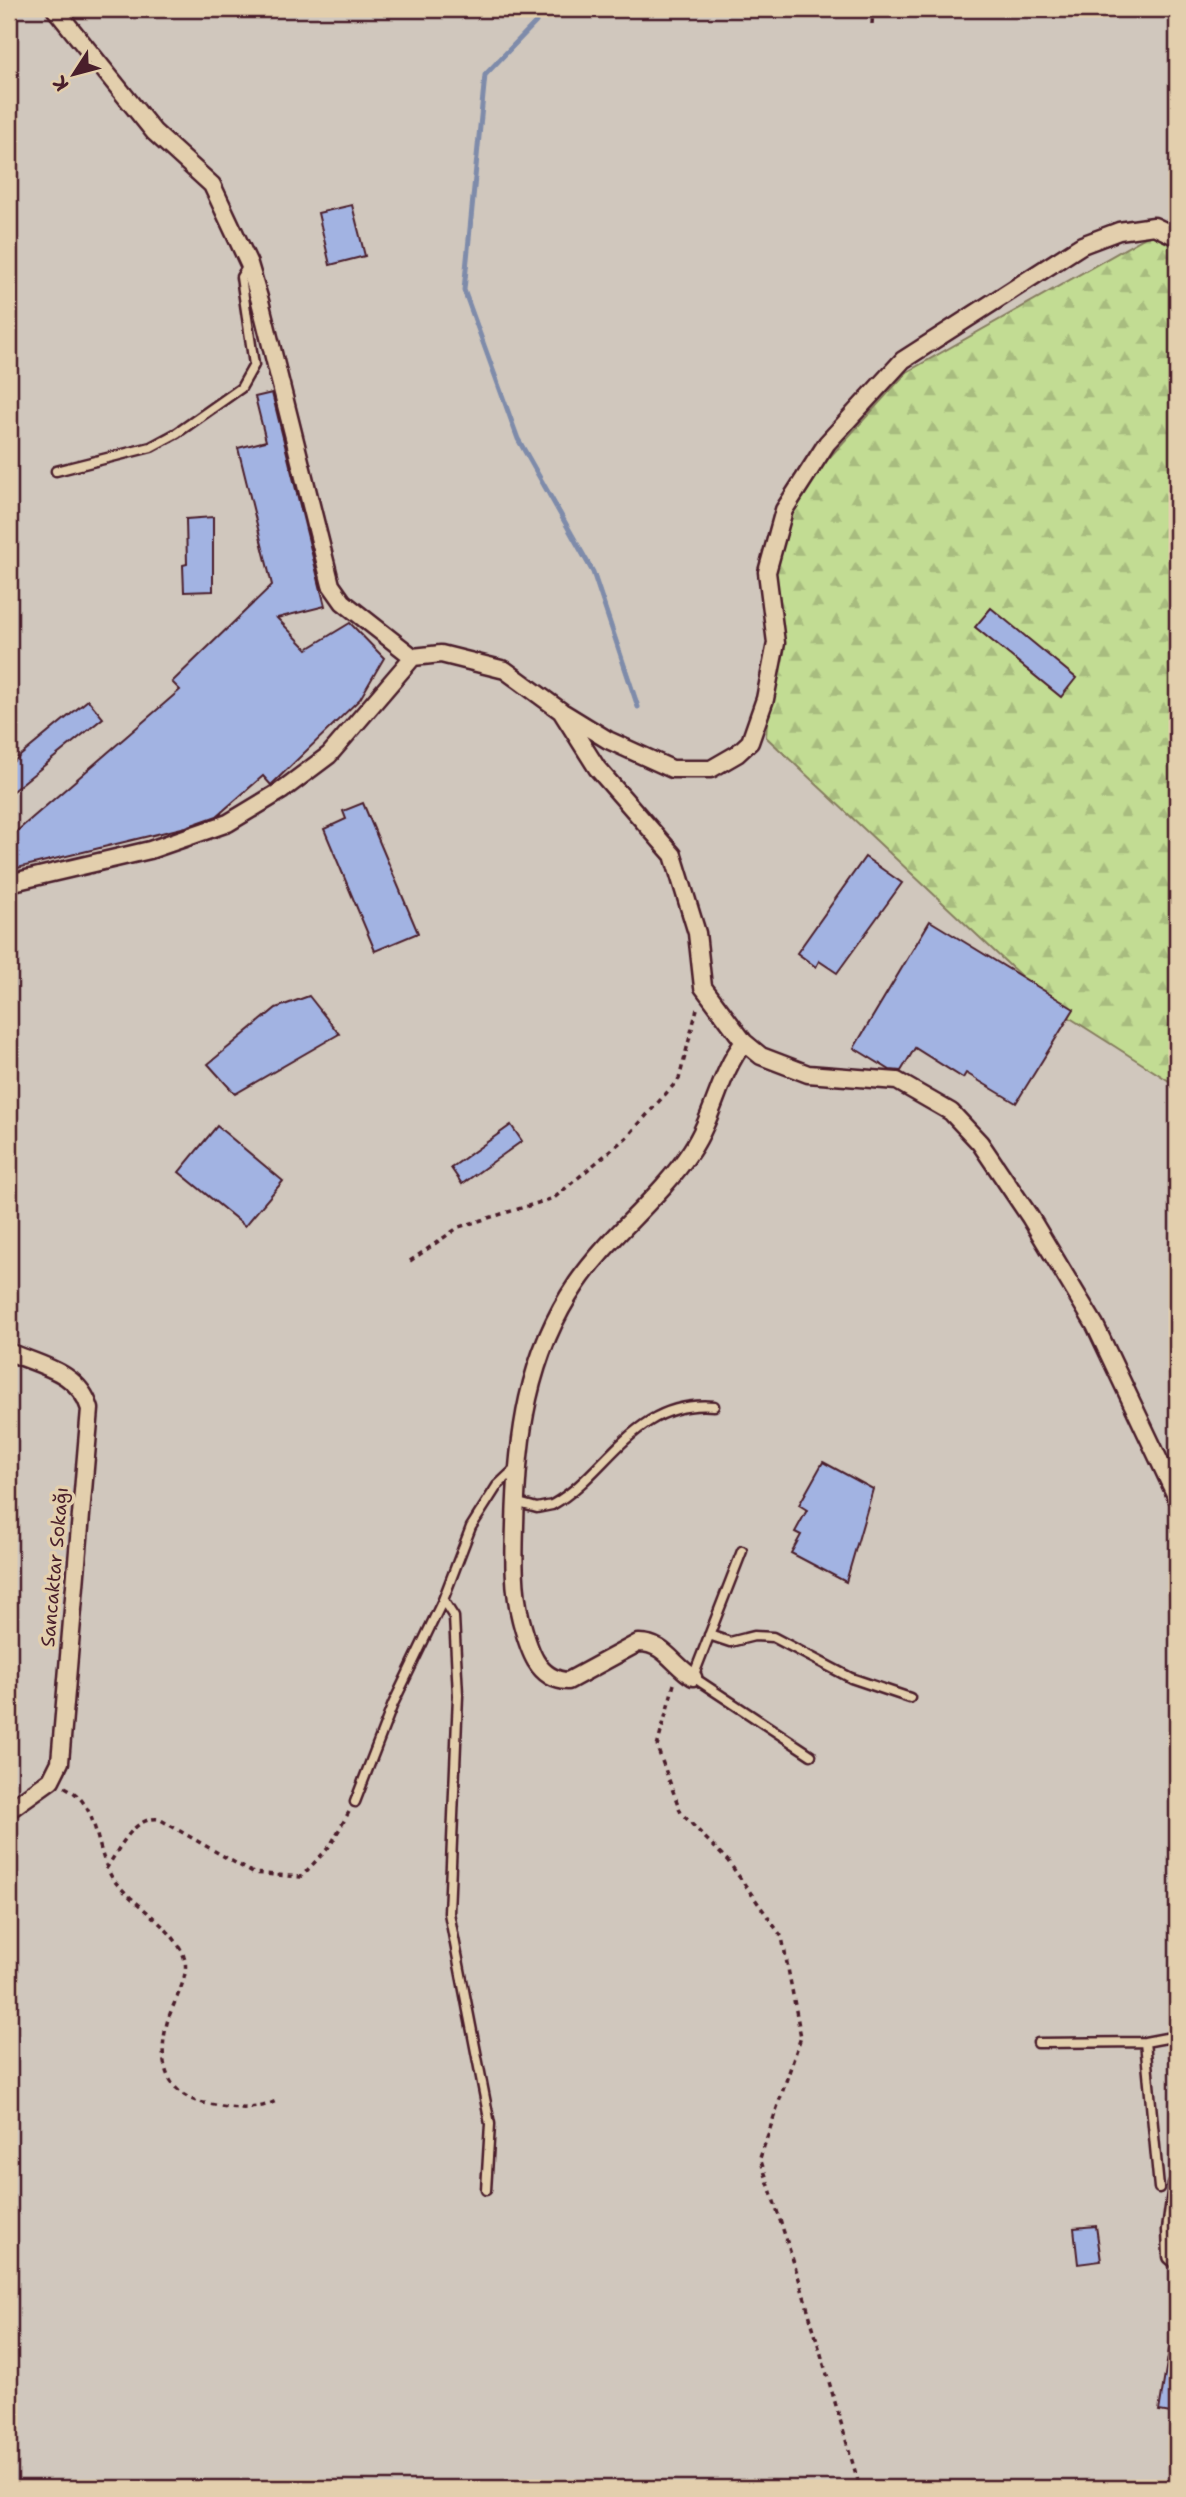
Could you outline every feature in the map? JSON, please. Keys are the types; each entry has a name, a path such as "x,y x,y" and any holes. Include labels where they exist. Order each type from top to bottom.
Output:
{"street":[{"path":"55,9 154,132 212,186 249,264 331,585 343,602 413,657"},
{"path":"9,883 150,850 228,823 281,791 329,755 413,657 441,654 505,670 561,711 608,740 672,769 711,769 737,754 750,742 765,699 776,643 767,572 784,510 827,443 903,360 1082,244 1118,231 1154,226 1177,237"},
{"path":"561,711 597,768 673,855 697,933 703,987 744,1042 761,1056 808,1074 897,1081 951,1112 980,1143 1030,1217 1095,1325 1177,1498"},
{"path":"686,1673 666,1653 648,1643 638,1643 568,1681 558,1681 541,1669 529,1647 520,1615 515,1572 516,1468 532,1377 557,1315 578,1282 615,1235 691,1151 706,1126 732,1059 744,1042"},
{"name":"Sancaktar Sokağı","path":"9,1352 70,1378 81,1387 90,1409 60,1762 51,1780"},
{"path":"9,1810 51,1780"},
{"path":"1177,2185 1171,2230 1172,2256 1177,2260"}],"lane":[{"path":"56,471 150,447 177,433 241,388 254,365 241,277 249,264"},
{"path":"515,1502 537,1508 552,1505 632,1433 649,1422 686,1407 714,1406"},
{"path":"355,1802 393,1704 443,1600 482,1507 497,1486 516,1468"},
{"path":"742,1551 709,1635 686,1673 811,1755"},
{"path":"443,1600 454,1617 458,1695 449,1913 490,2124 486,2190"},
{"path":"709,1635 730,1642 754,1636 773,1637 850,1678 910,1698"},
{"path":"1038,2043 1145,2042 1177,2036"},
{"path":"1145,2042 1159,2188"}],"path":[{"path":"873,9 873,24"},
{"path":"410,1261 459,1227 554,1198 628,1136 679,1079 703,987"},
{"path":"686,1673 657,1747 681,1814 728,1861 782,1937 801,2037 760,2158 799,2279 860,2488"},
{"path":"51,1780 71,1790 86,1806 106,1869 120,1888 174,1939 184,1955 186,1969 166,2024 163,2059 172,2084 192,2102 251,2109 276,2101"},
{"path":"106,1869 137,1824 150,1818 159,1819 253,1873 301,1877 330,1846 355,1802"}],"green space":[{"path":"1158,230 1177,245 1177,1086 1056,1009 766,737 779,513 907,372"}],"building":[{"path":"352,205 365,256 330,265 318,213"},
{"path":"272,393 325,606 277,618 307,649 350,623 384,658 360,699 271,785 263,776 217,816 186,827 9,870 9,838 180,690 172,682 272,585 238,448 266,441 255,397"},
{"path":"213,517 213,591 184,592 183,565 187,564 186,519"},
{"path":"991,608 1076,678 1061,697 975,627"},
{"path":"88,700 103,718 9,794 9,765"},
{"path":"363,803 418,933 375,951 324,829 346,819 343,811"},
{"path":"865,857 902,883 837,973 819,961 816,967 797,953"},
{"path":"930,921 1074,1009 1016,1103 966,1073 963,1078 915,1048 901,1071 890,1070 854,1048"},
{"path":"309,996 339,1034 235,1094 208,1064 276,1008"},
{"path":"511,1125 522,1141 462,1184 451,1168"},
{"path":"217,1126 283,1181 245,1226 179,1172"},
{"path":"823,1462 873,1489 846,1582 791,1553 801,1535 795,1532 807,1510 799,1505"},
{"path":"1096,2226 1101,2261 1078,2264 1074,2228"},
{"path":"1169,2350 1177,2351 1177,2414 1159,2411"}],"waterway":[{"path":"530,9 536,22 485,75 464,290 518,439 593,572 638,707"}]}
